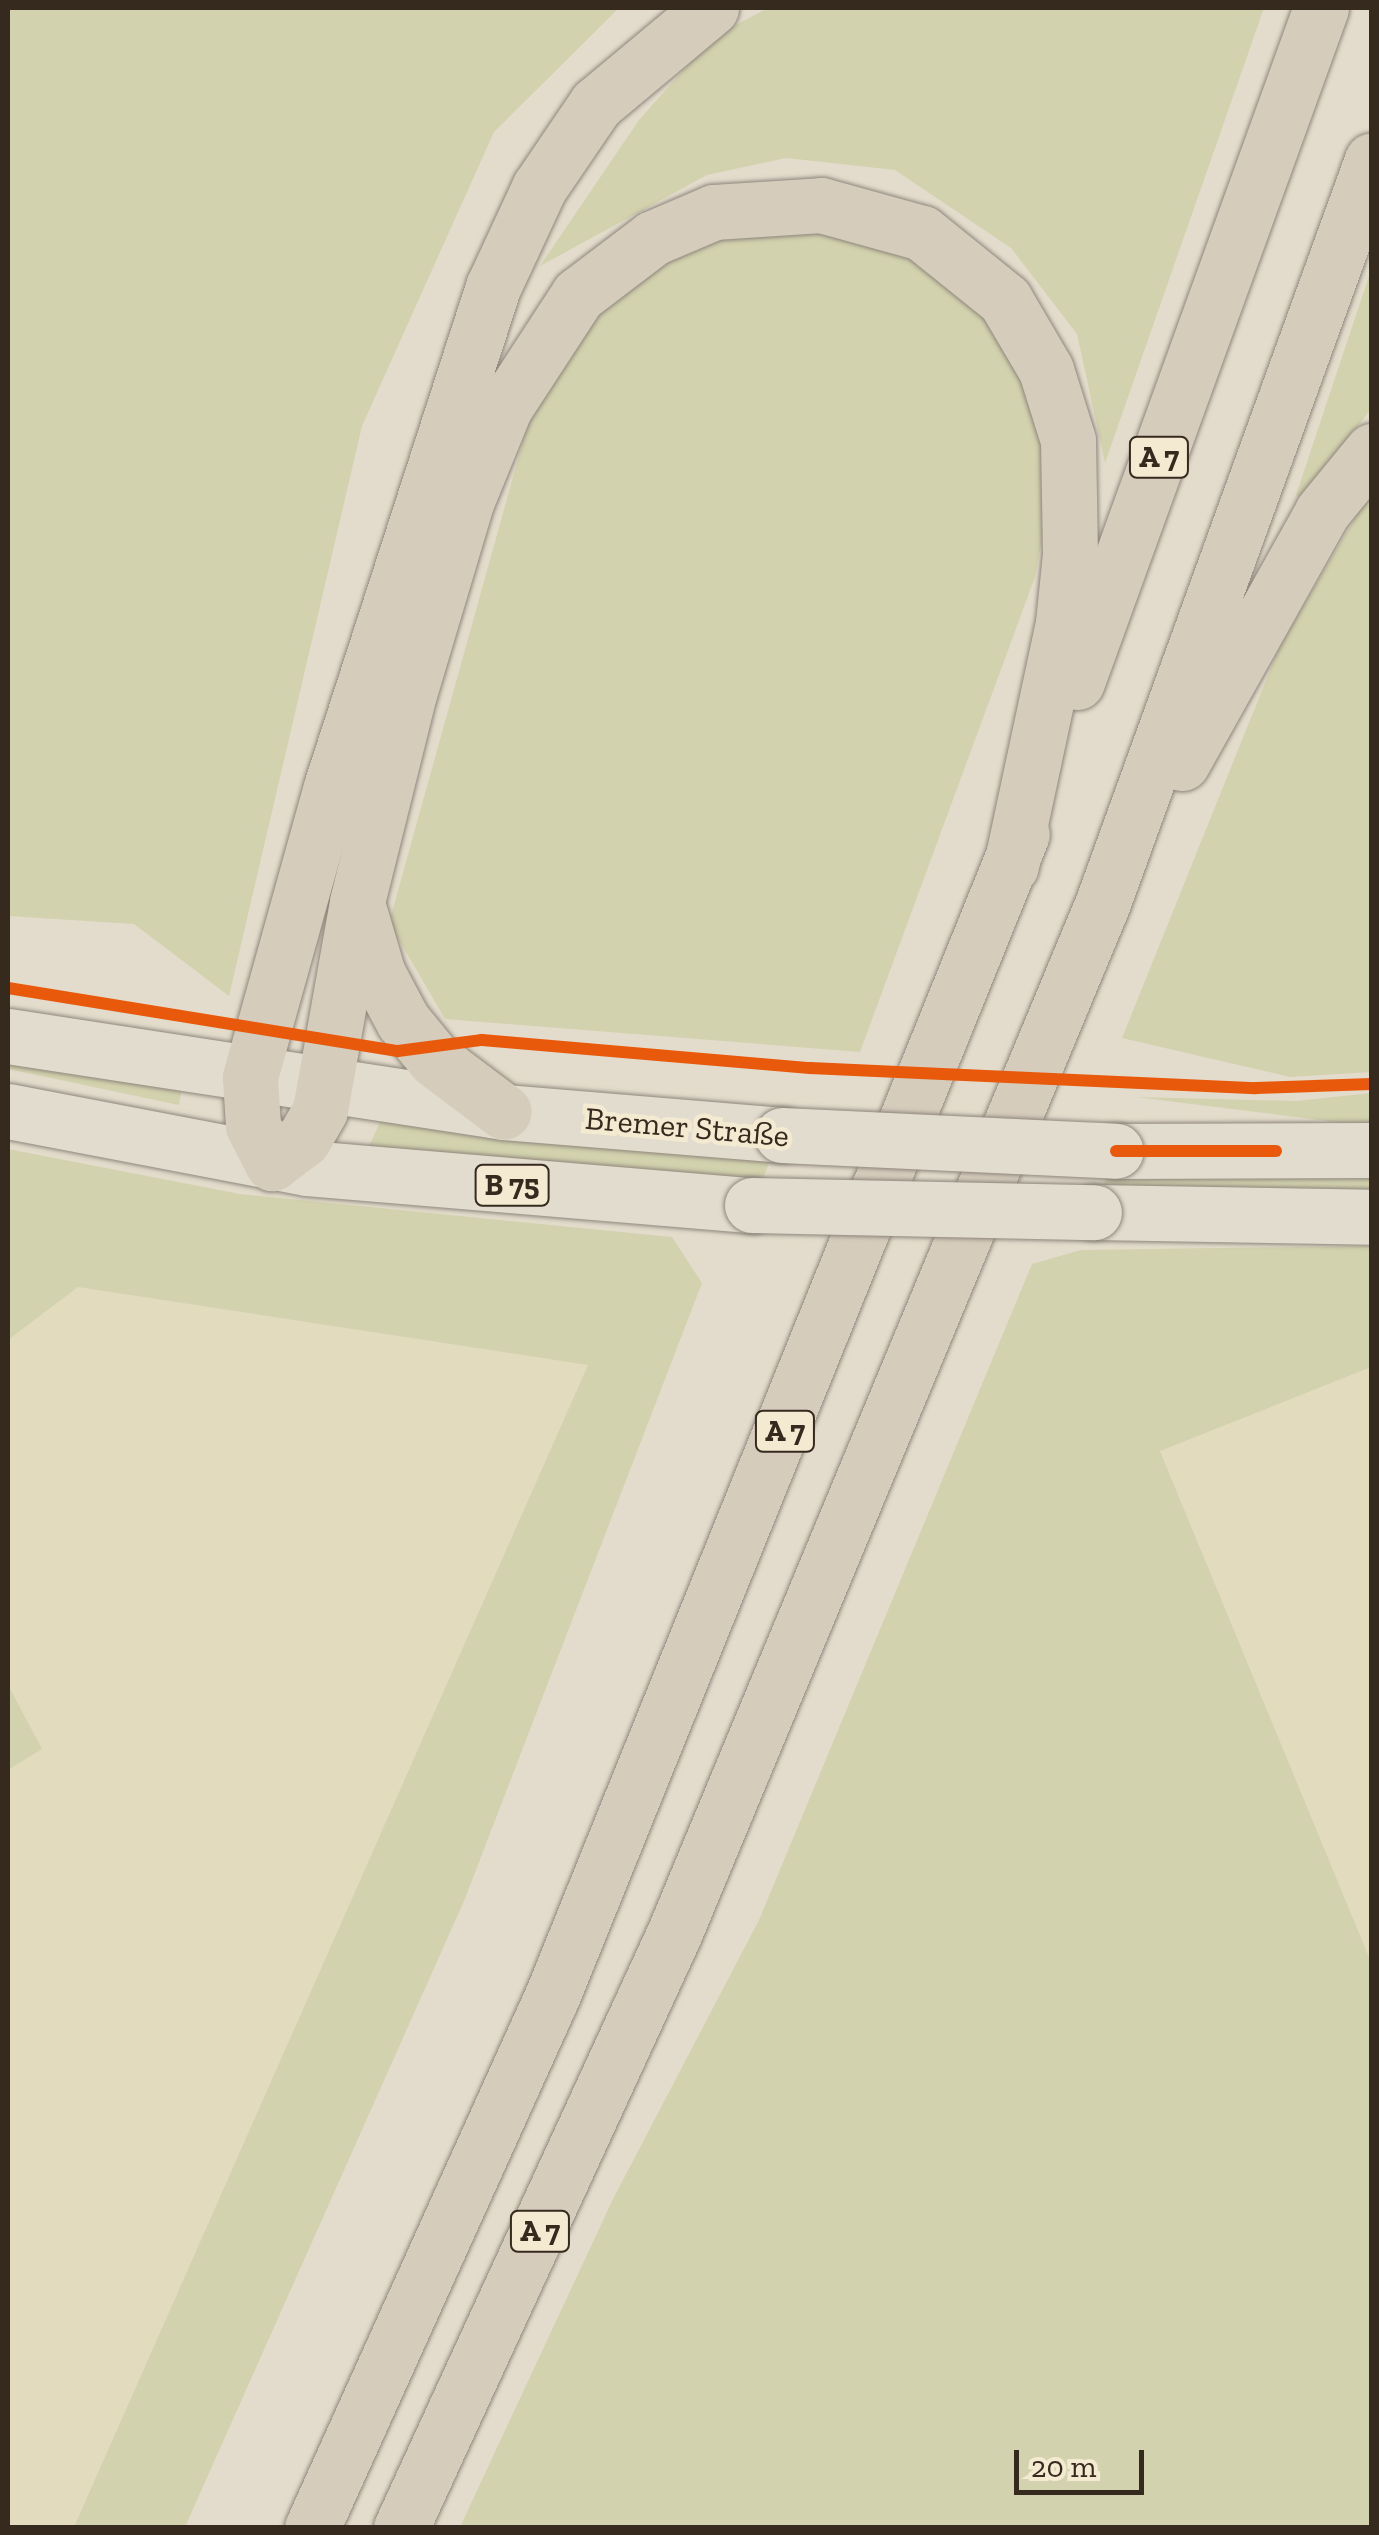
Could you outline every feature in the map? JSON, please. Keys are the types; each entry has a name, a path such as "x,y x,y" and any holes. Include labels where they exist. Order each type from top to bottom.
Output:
{"highway":[{"path":"711,8 596,104 539,188 493,287 348,730 250,1078 249,1114 272,1163 309,1133 324,1088 357,902 462,518 523,374 578,295 625,256 714,212 787,204 887,218 951,251 1005,300 1060,406 1071,490 1063,623 1011,866"},
{"name":"A 7","path":"312,2528 553,1994 1011,866 1321,8"},
{"name":"A 7","path":"401,2528 674,1934 1102,905 1372,160"},
{"path":"1102,905 1322,512 1372,451"},
{"path":"357,902 378,974 403,1021 435,1060 504,1112"}],"main road":[{"name":"Bremer Straße","path":"8,1036 250,1078 504,1112 782,1136 1116,1151 1372,1150"},
{"name":"B 75","path":"8,1111 272,1163 752,1204 1372,1217"}],"shaded area":[{"path":"77,1287 588,1365 74,2527 8,2527 8,1770 42,1749 8,1685 8,1340"},
{"path":"1371,1367 1371,1962 1160,1450"}],"green space":[{"path":"8,8 619,8 494,132 362,426 229,996 134,924 8,916"},
{"path":"768,8 1264,8 1105,463 1077,334 1011,248 895,170 786,158 707,175 540,266 639,120 713,37"},
{"path":"810,226 912,257 986,318 1008,346 1043,443 1044,529 1035,577 860,1052 445,1019 389,923 530,416 580,327 624,285 699,241"},
{"path":"1371,270 1371,409 1303,500 1296,495"},
{"path":"1371,490 1371,1072 1290,1077 1122,1038 1279,648"},
{"path":"8,1055 182,1088 179,1105 8,1069"},
{"path":"1371,1093 1371,1124 1360,1125 1136,1097 1296,1101"},
{"path":"382,1118 771,1159 761,1182 369,1146"},
{"path":"8,1149 240,1194 672,1237 702,1283 464,1901 185,2527 74,2527 588,1365 78,1287 8,1340"},
{"path":"1371,1171 1371,1191 1101,1191 1108,1173"},
{"path":"1371,1246 1371,1367 1160,1451 1371,1962 1371,2527 460,2527 613,2199 759,1920 1032,1264 1081,1250"},
{"path":"8,1685 42,1749 8,1770"}],"cycle path":[{"path":"8,988 398,1051 482,1040 810,1068 1256,1088 1372,1084"},
{"path":"1116,1151 1276,1151"}]}
